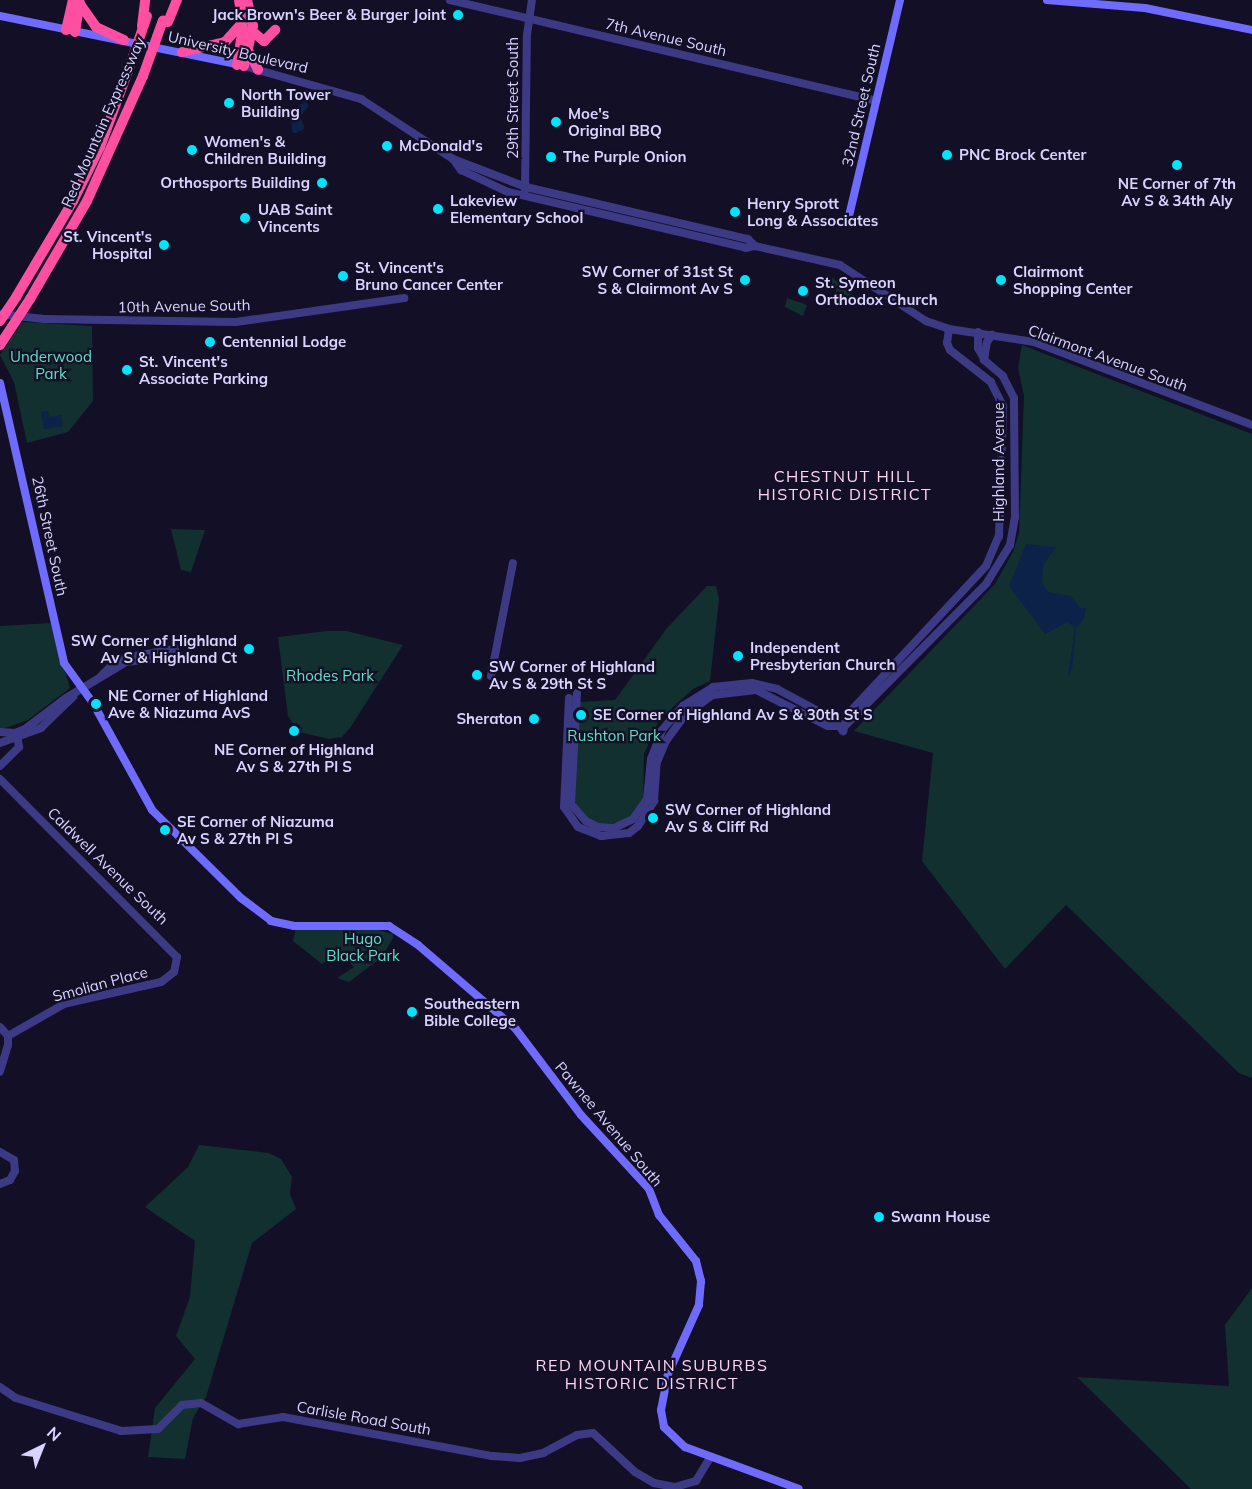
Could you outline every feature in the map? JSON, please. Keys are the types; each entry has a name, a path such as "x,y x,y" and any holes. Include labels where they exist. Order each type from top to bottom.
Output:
{"highway":[{"path":"145,0 145,16"},
{"name":"Red Mountain Expressway","path":"0,321 95,158 152,0"},
{"path":"165,21 168,0"},
{"path":"165,21 177,0"},
{"path":"239,0 243,22 241,66"},
{"path":"241,66 252,31 247,0"},
{"path":"71,31 78,1"},
{"path":"78,1 96,27 124,40"},
{"name":"Red Mountain Expressway","path":"0,345 30,299 87,201 133,98 146,75 165,21"},
{"path":"182,52 225,42 243,22"},
{"path":"252,31 264,41 275,30"},
{"path":"248,49 258,70"}],"main road":[{"name":"32nd Street South","path":"849,216 900,0"},
{"path":"1047,0 1145,8 1252,30"},
{"name":"University Boulevard","path":"0,16 241,66"},
{"name":"26th Street South","path":"0,383 64,663 83,689 152,810 254,910 272,921 294,926"},
{"name":"Pawnee Avenue South","path":"294,926 389,926 418,945 515,1028 581,1115 648,1189 659,1215 684,1243 696,1261 701,1281 699,1305 668,1374 661,1410 664,1426 677,1442 710,1458 798,1489"}],"street":[{"name":"7th Avenue South","path":"450,0 876,101"},
{"name":"29th Street South","path":"524,196 526,187 527,19 532,0"},
{"name":"University Boulevard","path":"241,66 361,99 453,159"},
{"name":"Clairmont Avenue South","path":"453,159 526,187 748,239 755,246"},
{"path":"453,159 461,170 483,182 524,196"},
{"name":"Clairmont Avenue South","path":"524,196 746,248 755,246 840,265 926,321 949,329 1034,342 1252,425"},
{"name":"10th Avenue South","path":"0,314 44,319 236,322 404,298"},
{"name":"Highland Avenue","path":"846,725 848,714 986,566 999,536 1003,406 991,382 950,350 947,343 949,329"},
{"path":"978,332 978,348 984,360"},
{"path":"984,360 987,342 992,335"},
{"name":"Highland Avenue","path":"846,725 986,584 1010,545 1016,517 1014,398 1003,376 984,360"},
{"path":"490,676 513,563"},
{"path":"0,742 41,728 83,689 126,662 175,653"},
{"path":"578,693 571,804 598,827 626,824 638,814 647,799 651,759 662,730 683,706 713,687 744,683 777,689 833,719 836,726 843,731 846,725"},
{"path":"569,698 564,807 578,826 601,836 629,833 638,826 654,801 657,762 666,741 685,716 713,695 756,690 828,726 836,726"},
{"path":"0,732 17,736"},
{"path":"0,766 19,747 17,736"},
{"name":"Caldwell Avenue South","path":"0,779 175,951 177,965 168,978"},
{"name":"Smolian Place","path":"8,1036 64,1004 168,978"},
{"path":"0,1027 8,1036 0,1072"},
{"path":"0,1152 14,1160 15,1171 10,1180 0,1184"},
{"name":"Carlisle Road South","path":"0,1387 16,1398 121,1431 158,1429 182,1406 201,1403 238,1424 283,1417 362,1429 484,1455 519,1458 543,1453 577,1435 593,1433 635,1472 654,1483 675,1487 696,1481 710,1458"}],"green space":[{"path":"832,277 855,298 850,304 835,293 837,287 830,284"},
{"path":"787,298 807,305 803,316 785,307"},
{"name":"Underwood Park","path":"23,322 92,326 93,401 68,432 27,443 14,382 0,355"},
{"path":"1022,345 1252,434 1252,1078 1239,1073 1066,905 1005,969 922,861 933,753 854,731 995,584 1013,552 1019,533 1024,396 1018,368"},
{"path":"171,529 205,530 191,572 181,570"},
{"name":"Rushton Park","path":"707,586 716,586 719,599 710,681 693,689 659,720 644,754 643,798 632,816 610,825 597,824 577,809 574,798 579,702 615,700 667,628"},
{"path":"51,623 70,688 28,720 0,730 0,626"},
{"name":"Rhodes Park","path":"347,631 403,645 350,728 342,737 329,739 299,732 288,716 278,637"},
{"name":"Hugo Black Park","path":"368,927 393,934 393,938 382,957 349,982 337,978 354,967 343,957 334,955 322,964 293,941 296,928"},
{"path":"199,1145 269,1153 281,1159 292,1177 290,1194 296,1209 252,1243 206,1397 193,1418 185,1459 148,1457 155,1408 195,1359 176,1336 190,1297 195,1241 145,1207 188,1167"},
{"path":"1252,1288 1252,1489 1191,1489 1077,1377 1229,1386 1225,1325"}],"water":[{"path":"48,411 49,417 61,415 63,426 44,429 41,412"},
{"path":"1026,544 1056,547 1043,565 1042,583 1049,592 1071,596 1080,608 1086,608 1084,619 1076,628 1073,662 1068,678 1075,627 1067,622 1045,634 1009,586"}],"waterway":[{"path":"305,105 294,114 295,130 301,127 297,116 305,106"}],"place":[{"name":"Jack Brown's Beer & Burger Joint","path":"458,15"},
{"name":"North Tower Building","path":"229,103"},
{"name":"Moe's Original BBQ","path":"556,122"},
{"name":"McDonald's","path":"387,146"},
{"name":"Women's & Children Building","path":"192,150"},
{"name":"PNC Brock Center","path":"947,155"},
{"name":"The Purple Onion","path":"551,157"},
{"name":"NE Corner of 7th Av S & 34th Aly","path":"1177,165"},
{"name":"Orthosports Building","path":"322,183"},
{"name":"Lakeview Elementary School","path":"438,209"},
{"name":"Henry Sprott Long & Associates","path":"735,212"},
{"name":"UAB Saint Vincents","path":"245,218"},
{"name":"St. Vincent's Hospital","path":"164,245"},
{"name":"St. Vincent's Bruno Cancer Center","path":"343,276"},
{"name":"SW Corner of 31st St S & Clairmont Av S","path":"745,280"},
{"name":"Clairmont Shopping Center","path":"1001,280"},
{"name":"St. Symeon Orthodox Church","path":"803,291"},
{"name":"Centennial Lodge","path":"210,342"},
{"name":"St. Vincent's Associate Parking","path":"127,370"},
{"name":"SW Corner of Highland Av S & Highland Ct","path":"249,649"},
{"name":"Independent Presbyterian Church","path":"738,656"},
{"name":"SW Corner of Highland Av S & 29th St S","path":"477,675"},
{"name":"NE Corner of Highland Ave & Niazuma AvS","path":"96,704"},
{"name":"SE Corner of Highland Av S & 30th St S","path":"581,715"},
{"name":"Sheraton","path":"534,719"},
{"name":"NE Corner of Highland Av S & 27th Pl S","path":"294,731"},
{"name":"SW Corner of Highland Av S & Cliff Rd","path":"653,818"},
{"name":"SE Corner of Niazuma Av S & 27th Pl S","path":"165,830"},
{"name":"Southeastern Bible College","path":"412,1012"},
{"name":"Swann House","path":"879,1217"}],"district":[{"name":"CHESTNUT HILL HISTORIC DISTRICT","path":"845,485"},
{"name":"RED MOUNTAIN SUBURBS HISTORIC DISTRICT","path":"652,1374"}]}
